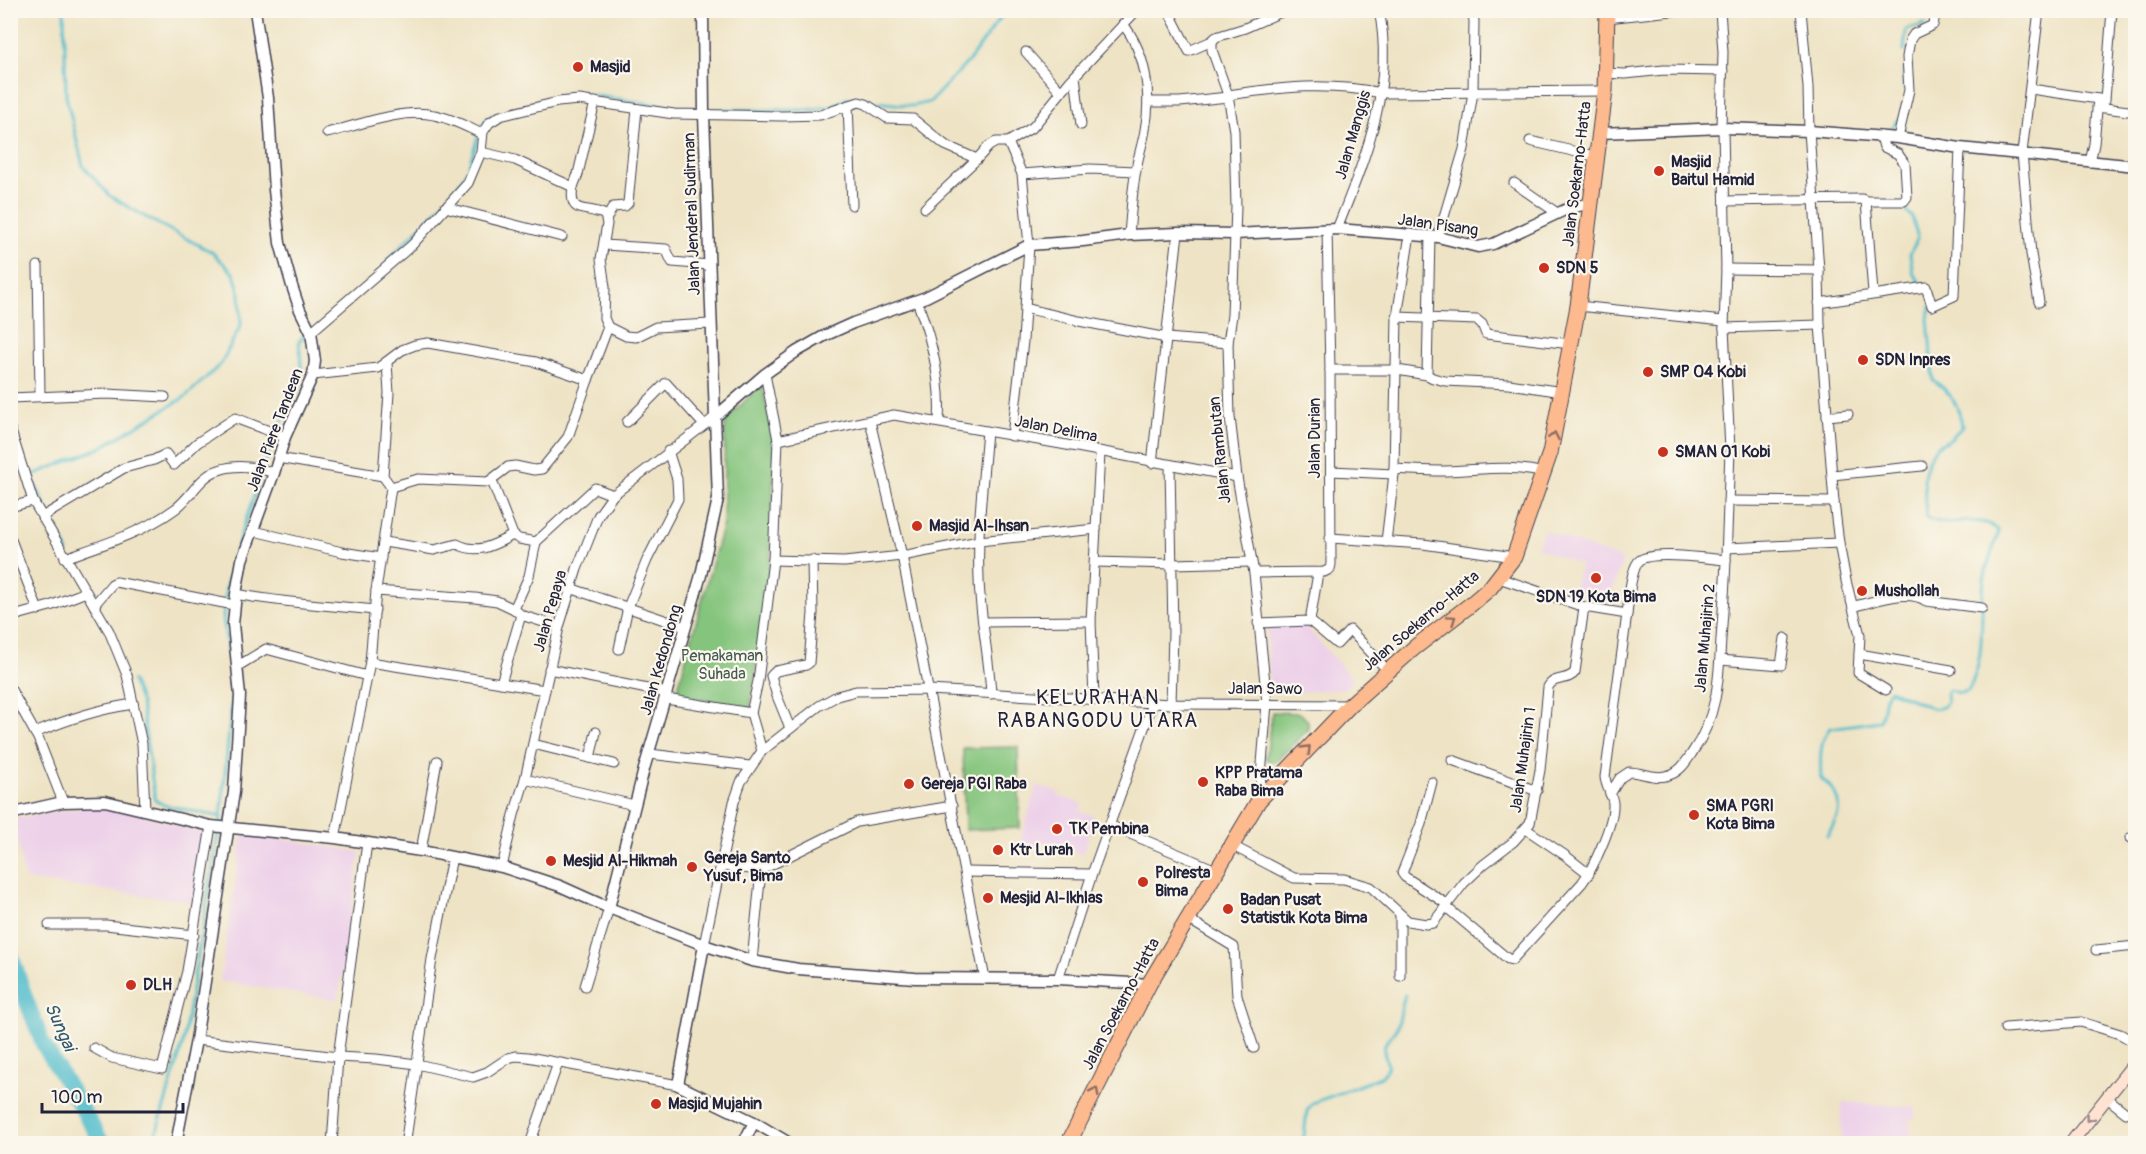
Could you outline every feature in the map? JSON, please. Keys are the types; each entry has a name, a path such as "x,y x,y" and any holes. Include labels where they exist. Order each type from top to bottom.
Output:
{"highway":[{"name":"Jalan Soekarno-Hatta","path":"1068,1143 1149,984 1259,800 1350,705 1437,630 1470,605 1499,578 1514,557 1550,453 1578,306 1605,90 1607,14"}],"main road":[{"path":"2070,1143 2136,1061"}],"street":[{"name":"Jalan Piere Tandean","path":"176,1143 196,1040 220,826 234,792 240,696 233,601 242,560 254,531 271,472 314,375 315,361 309,329 292,286 280,243 268,98 255,10"},
{"name":"Jalan Jenderal Sudirman","path":"703,10 710,324 715,417"},
{"path":"925,208 988,146 996,142 1008,142 1033,127 1075,76 1137,10"},
{"path":"1168,10 1189,51 1216,37 1286,10"},
{"name":"Jalan Manggis","path":"1332,229 1357,177 1382,93 1383,41 1379,10"},
{"path":"1427,375 1434,236 1464,149 1473,92 1474,21 1472,10"},
{"path":"1607,14 1681,10"},
{"path":"1720,10 1726,269 1724,324 1730,450 1726,560"},
{"path":"1801,10 1808,87 1820,325 1839,543 1860,635 1858,673 1886,690"},
{"path":"1725,201 1863,199 1866,201 1904,201 1907,197 1905,164 1898,153 1884,147 1909,90 1908,45 1914,34 1933,25 1936,10"},
{"path":"2039,10 2022,153 2031,254 2039,302"},
{"path":"2097,103 2105,100 2112,10"},
{"path":"1123,24 1131,34 1138,50 1145,74 1148,102 1146,127 1136,171 1129,235"},
{"name":"Jalan Rambutan","path":"1212,41 1212,50 1228,96 1234,131 1236,165 1232,315 1228,343 1230,417 1237,477 1254,573 1267,703 1259,800"},
{"path":"1026,52 1061,92"},
{"path":"1605,73 1625,74 1664,70 1723,71"},
{"path":"1075,76 1081,125"},
{"path":"1148,102 1180,102 1268,89 1321,85 1354,87 1382,93 1605,90"},
{"path":"2031,89 2136,112"},
{"path":"309,329 405,251 468,183 481,152 482,134 489,123 500,116 558,102 579,100 637,109 704,115 820,115 859,102 866,104 886,118 914,119 945,145 977,159"},
{"path":"595,102 571,200 574,206 602,213 607,218"},
{"path":"2090,162 2094,144 2097,103"},
{"path":"848,105 852,205"},
{"path":"637,109 628,203 626,206 613,207 607,218 602,259 605,287 604,318 608,327 626,336 636,337 656,327 710,324"},
{"path":"327,133 405,114 423,114 450,119 482,134"},
{"path":"1600,133 1722,128 1809,131 1888,137 1960,148 2136,166"},
{"path":"1530,141 1598,157"},
{"path":"1008,142 1022,174 1029,245 1023,341 1012,436"},
{"path":"1820,303 1923,287 1932,306 1954,296 1960,148"},
{"path":"481,152 515,160 573,188"},
{"path":"1022,174 1090,169 1136,171"},
{"path":"1514,183 1557,213"},
{"path":"1866,201 1873,293"},
{"name":"Jalan Pisang","path":"1029,245 1129,235 1234,234 1332,229 1434,236 1482,247 1569,208 1592,203"},
{"path":"445,207 562,237"},
{"name":"Jalan Durian","path":"1318,573 1327,571 1331,567 1332,229"},
{"path":"1152,463 1178,233"},
{"path":"1386,542 1394,472 1397,317 1410,234"},
{"path":"604,245 666,249 672,262 709,265"},
{"path":"715,417 765,374 824,336 853,323 917,301 1029,245"},
{"path":"38,266 40,395"},
{"path":"1726,269 1819,270"},
{"path":"917,301 926,324 936,367 940,404 939,422"},
{"path":"1578,306 1724,324 1820,325"},
{"path":"1025,308 1167,338 1228,343"},
{"path":"1397,317 1477,320 1482,324 1486,334 1571,344"},
{"path":"391,486 418,479 492,481 508,467 539,470 546,465 568,437 608,327"},
{"path":"314,375 378,368 402,350 428,343 536,362 588,380"},
{"path":"383,476 389,393 387,363"},
{"path":"1330,370 1397,370 1427,375 1445,381 1509,384 1563,392"},
{"path":"762,751 751,713 758,681 773,560 778,440 765,374"},
{"path":"627,422 666,383 704,425"},
{"path":"10,398 107,394 165,396"},
{"path":"1827,416 1848,414"},
{"name":"Jalan Delima","path":"778,440 894,415 1237,477"},
{"name":"Jalan Pepaya","path":"502,867 513,815 525,779 559,627 570,588 597,516 613,495 715,417"},
{"name":"Jalan Kedondong","path":"609,908 634,805 702,575 718,499 715,417"},
{"path":"42,517 124,468 166,454 174,465 197,443 236,418 285,437"},
{"path":"870,422 902,556 985,979"},
{"path":"10,428 33,501 109,631 127,675 142,744 145,809"},
{"path":"987,431 979,540 979,580 991,694"},
{"path":"619,649 628,607 678,499 677,479 668,452"},
{"path":"1094,699 1091,621 1100,453"},
{"path":"278,458 383,476 391,486 376,591 370,662 335,838"},
{"path":"1170,465 1173,564 1171,704"},
{"path":"1832,475 1922,466"},
{"path":"65,558 129,535 174,510 200,483 218,470 237,467 271,472"},
{"path":"1331,471 1445,471 1486,467 1523,467 1544,472"},
{"path":"492,481 513,536 536,542"},
{"path":"501,683 536,542 595,488 613,495"},
{"path":"10,507 33,501"},
{"path":"1728,501 1834,502"},
{"path":"773,560 844,562 902,556 979,540 1096,530"},
{"path":"254,531 342,552 381,558"},
{"path":"384,542 434,550 457,544 483,550 513,536"},
{"path":"10,537 38,610"},
{"path":"1330,538 1423,544 1514,557"},
{"path":"1726,548 1839,543"},
{"name":"Jalan Muhajirin 2","path":"1446,905 1510,960 1514,959 1589,874 1599,854 1611,815 1613,802 1606,786 1605,777 1627,614 1637,563 1641,559 1655,555 1726,560 1719,682 1709,725 1688,760 1671,775 1649,777 1629,772 1620,778 1610,794"},
{"path":"790,728 771,676 776,671 809,663 813,613 812,560"},
{"path":"1095,562 1173,564 1251,562"},
{"path":"1254,573 1318,573 1310,621"},
{"path":"1499,578 1584,607 1627,614"},
{"path":"94,605 116,582 219,603 290,600 375,610"},
{"path":"570,588 685,627"},
{"path":"376,591 497,601 518,612 559,627"},
{"path":"10,617 38,610 86,592"},
{"path":"1854,606 1908,596 1920,597 1926,601 1982,608"},
{"name":"Jalan Muhajirin 1","path":"1231,845 1294,878 1344,879 1371,887 1408,921 1428,924 1435,921 1464,883 1526,829 1533,813 1537,791 1548,687 1555,680 1570,678 1575,672 1584,607"},
{"path":"983,621 1091,621"},
{"path":"1258,623 1310,621 1337,644 1350,630 1389,672"},
{"path":"1720,660 1781,665 1785,638"},
{"path":"238,666 266,650 367,676"},
{"path":"1859,654 1951,670"},
{"path":"370,662 545,690"},
{"path":"549,669 751,713"},
{"path":"10,688 36,733 63,802"},
{"name":"Jalan Sawo","path":"704,945 734,802 741,782 762,751 819,706 837,696 855,691 929,690 1171,704 1350,705"},
{"path":"1058,979 1092,874 1153,703"},
{"path":"36,733 107,707 134,704"},
{"path":"590,758 596,732"},
{"path":"533,744 614,764"},
{"path":"650,754 750,766"},
{"path":"1452,760 1537,791"},
{"path":"421,851 437,761"},
{"path":"525,779 634,805"},
{"path":"1432,782 1421,824 1402,873 1404,877 1446,905"},
{"path":"10,814 63,802 105,801 220,826 335,838 452,857 502,867 560,886 609,908 752,961 798,969 915,978 1058,979 1149,984"},
{"path":"720,866 761,870 857,822 952,806"},
{"path":"1110,825 1216,870"},
{"path":"94,1048 112,1058 162,1069 220,826"},
{"path":"1526,829 1589,874"},
{"path":"332,1143 338,1057 367,843"},
{"path":"403,1143 406,1139 432,959 452,857"},
{"path":"752,961 761,870"},
{"path":"965,872 1092,874"},
{"path":"585,986 609,908"},
{"path":"1400,915 1400,976"},
{"path":"1188,919 1234,947 1237,996 1254,1048"},
{"path":"49,925 106,925 194,935"},
{"path":"678,1085 704,945"},
{"path":"2096,950 2136,946"},
{"path":"2005,1028 2081,1022 2120,1034 2136,1043"},
{"path":"196,1040 417,1064 473,1077 487,1072 501,1061 516,1056 678,1085 791,1143"},
{"path":"530,1143 558,1064"},
{"path":"2106,1097 2127,1113 2136,1110"},
{"path":"743,1143 754,1122"}],"shaded area":[{"name":"SDN 19 Kota Bima","path":"1544,530 1623,560 1607,604 1572,591 1581,565 1537,548"},
{"path":"1302,622 1354,681 1343,689 1270,694 1267,626"},
{"name":"TK Pembina","path":"1037,785 1059,792 1058,796 1082,803 1080,811 1094,816 1083,854 1041,841 1038,850 1019,844"},
{"path":"102,805 206,834 195,902 25,880 13,819"},
{"path":"243,833 360,852 338,1000 220,981"},
{"path":"1842,1102 1915,1107 1916,1117 1909,1120 1912,1143 1841,1143"}],"green space":[{"name":"Pemakaman Suhada","path":"762,384 775,447 770,567 750,709 676,695 723,524 725,421"},
{"path":"1272,712 1300,713 1308,721 1308,730 1274,763 1266,759"},
{"path":"1018,747 1020,828 965,830 963,748"}],"waterway":[{"path":"30,476 100,448 185,397 221,364 241,325 240,294 234,274 212,252 110,196 83,166 66,96 64,10"},
{"path":"868,101 912,106 930,102 968,62 1006,10"},
{"path":"1904,51 1906,30 1925,24"},
{"path":"1904,70 1904,87"},
{"path":"578,96 590,95 696,110 806,110 831,107 848,98 856,99"},
{"path":"543,101 560,98"},
{"path":"480,129 487,118 493,116"},
{"path":"1889,133 1898,119"},
{"path":"387,261 442,205 462,180 468,169 478,136"},
{"path":"1907,202 1904,209 1912,217 1918,238 1910,254 1913,273 1921,284"},
{"path":"1827,836 1834,824 1839,806 1835,794 1821,778 1822,744 1830,728 1880,721 1885,697 1890,690 1934,709 1943,707 1947,702 1946,693 1949,690 1960,693 1968,691 1978,666 1984,582 1999,531 1981,522 1945,523 1926,517 1924,476 1929,458 1936,447 1950,439 1962,427 1959,412 1953,400 1933,380 1928,318 1930,307"},
{"path":"153,1144 183,1043 221,817 233,687 223,618 226,587 241,534 274,438 298,390 302,377 299,341 308,332"},
{"path":"10,382 12,384 10,392"},
{"path":"10,414 12,426"},
{"path":"27,469 68,552"},
{"path":"132,681 141,703 155,800 164,805 221,817"},
{"name":"Sungai","path":"10,952 43,1044 103,1144"},
{"path":"1303,1144 1307,1111 1313,1103 1381,1077 1385,1073 1388,1065 1384,1047 1397,1027 1405,995"}],"place":[{"name":"Masjid","path":"578,67"},
{"name":"Masjid Baitul Hamid","path":"1659,171"},
{"name":"SDN 5","path":"1544,268"},
{"name":"SDN Inpres","path":"1863,360"},
{"name":"SMP 04 Kobi","path":"1648,372"},
{"name":"SMAN 01 Kobi","path":"1663,452"},
{"name":"Masjid Al-Ihsan","path":"917,526"},
{"name":"SDN 19 Kota Bima","path":"1596,578"},
{"name":"Mushollah","path":"1862,591"},
{"name":"KPP Pratama Raba Bima","path":"1203,782"},
{"name":"Gereja PGI Raba","path":"909,784"},
{"name":"SMA PGRI Kota Bima","path":"1694,815"},
{"name":"TK Pembina","path":"1057,829"},
{"name":"Ktr Lurah","path":"998,850"},
{"name":"Mesjid Al-Hikmah","path":"551,861"},
{"name":"Gereja Santo Yusuf, Bima","path":"692,867"},
{"name":"Polresta Bima","path":"1143,882"},
{"name":"Mesjid Al-Ikhlas","path":"988,898"},
{"name":"Badan Pusat Statistik Kota Bima","path":"1228,909"},
{"name":"DLH","path":"131,985"},
{"name":"Masjid Mujahin","path":"656,1104"}],"district":[{"name":"KELURAHAN RABANGODU UTARA","path":"1098,708"}]}
